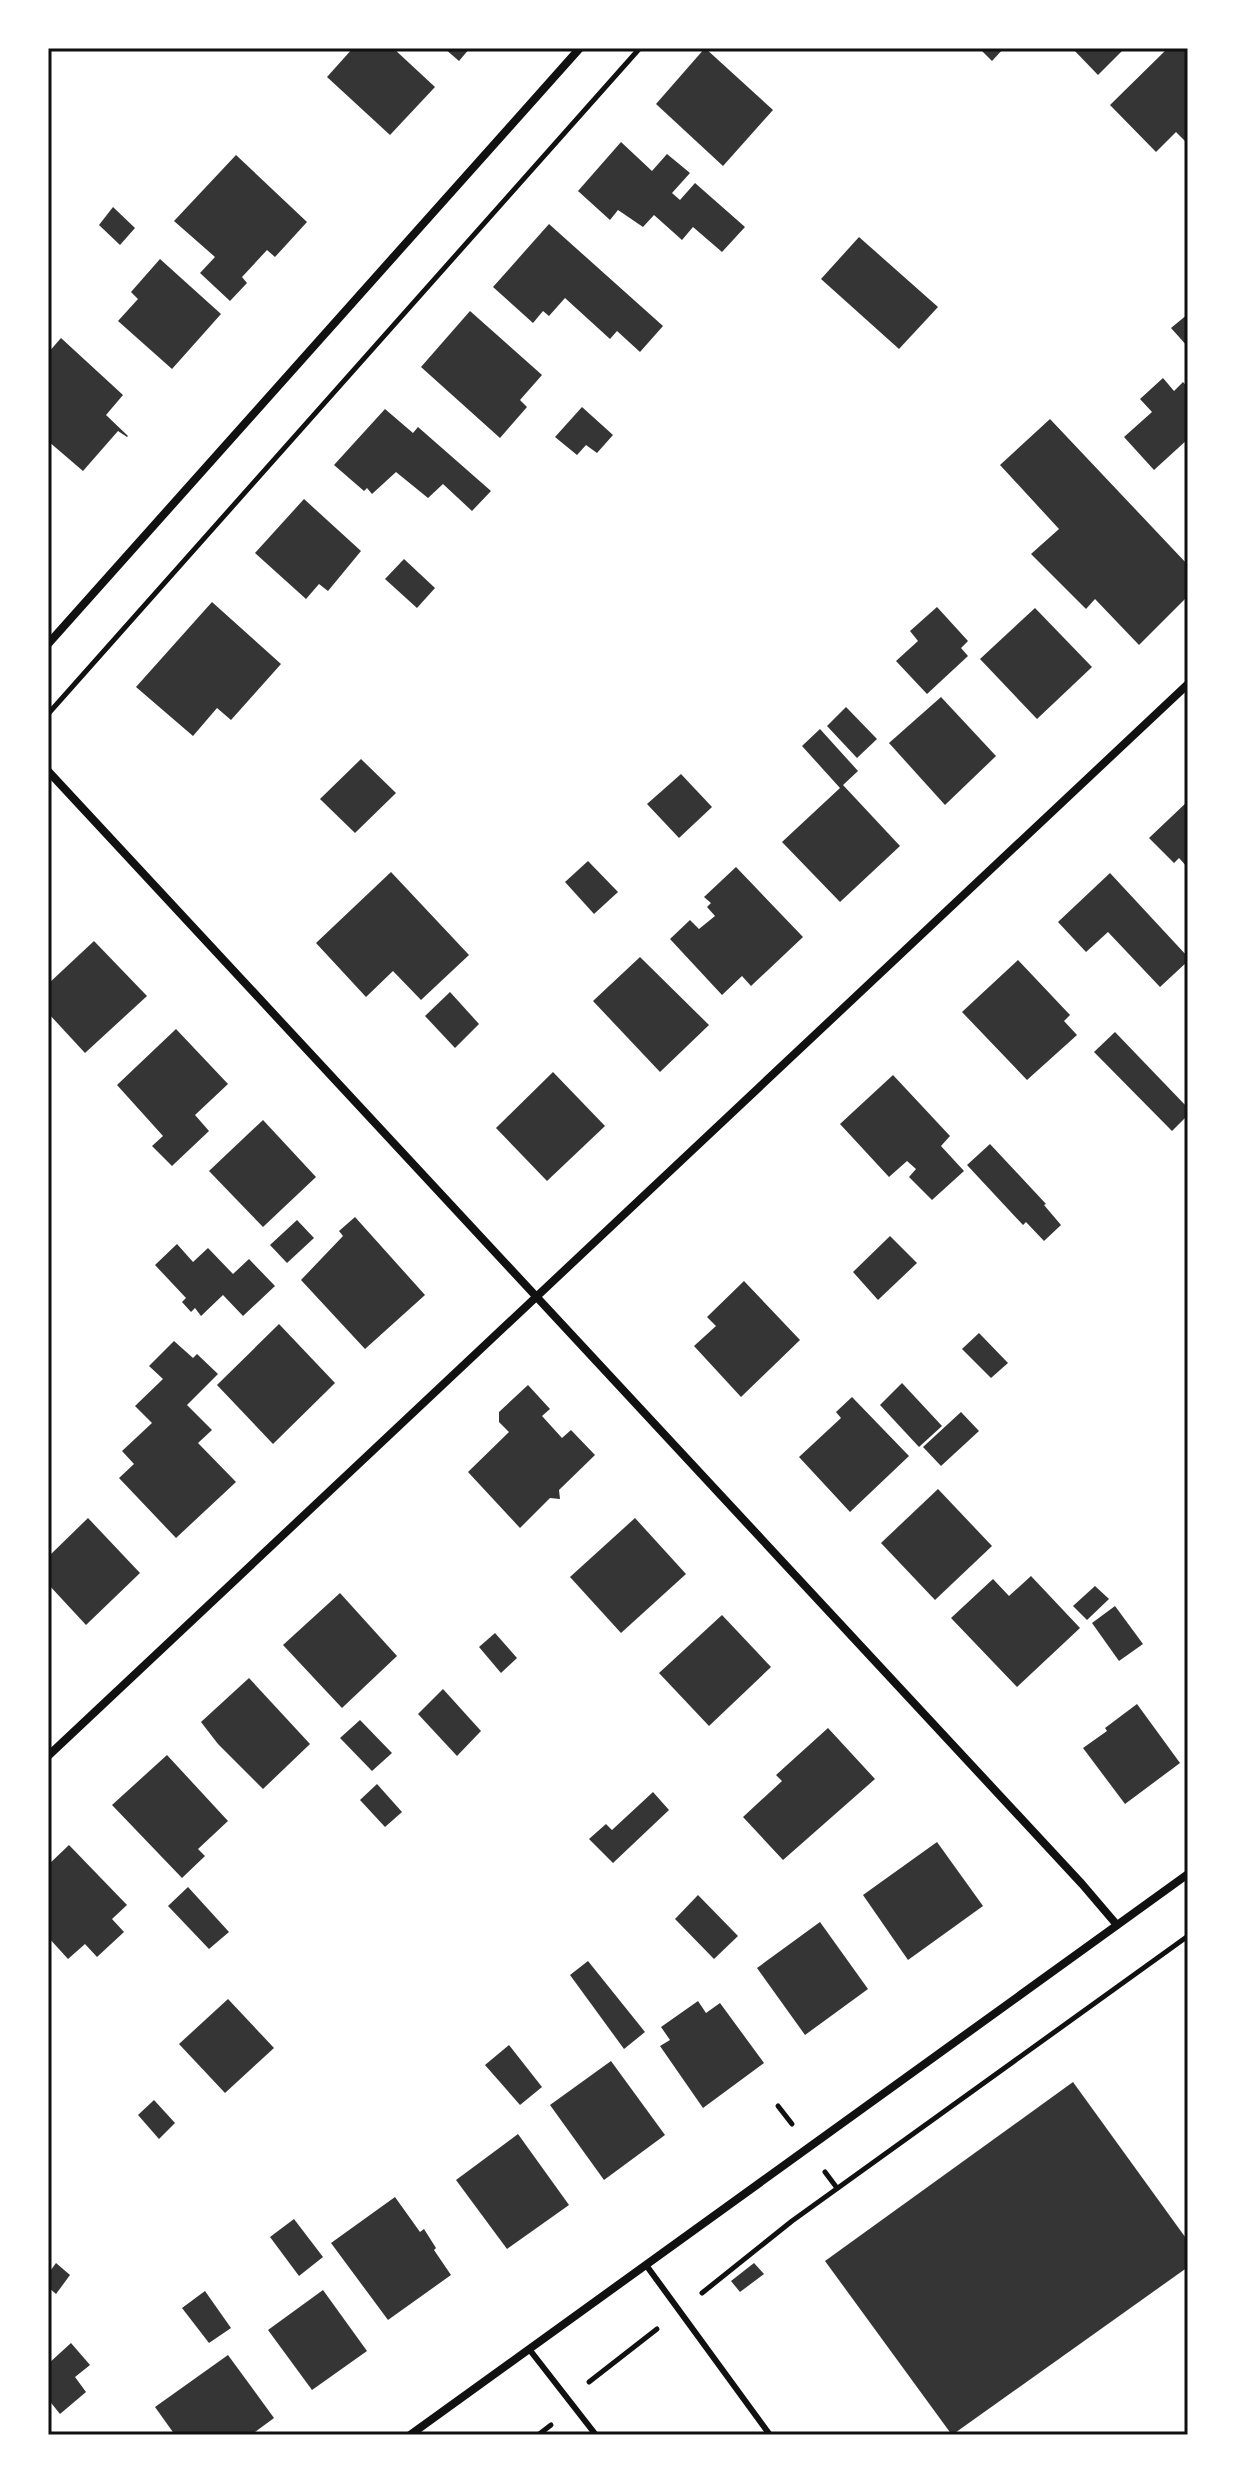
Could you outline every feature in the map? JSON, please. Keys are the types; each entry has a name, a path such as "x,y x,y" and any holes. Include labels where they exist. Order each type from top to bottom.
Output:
{"street":[{"path":"48,644 580,48"},
{"path":"48,1756 1188,684"},
{"path":"48,771 1117,1925"},
{"path":"410,2435 1188,1874"}],"lane":[{"path":"646,2265 770,2435"},
{"path":"529,2349 596,2435"}],"path":[{"path":"48,714 640,48"},
{"path":"538,2435 560,2419 587,2384 792,2221 1188,1936"}],"building":[{"path":"353,48 393,48 435,87 390,135 327,77"},
{"path":"444,48 470,48 459,61"},
{"path":"705,48 773,110 723,166 656,104"},
{"path":"979,48 1004,48 992,61"},
{"path":"1072,48 1125,48 1098,75"},
{"path":"1168,48 1188,48 1188,144 1176,132 1156,152 1110,105"},
{"path":"621,142 652,171 667,154 690,173 672,193 680,200 695,183 745,227 722,252 693,227 682,240 654,215 643,227 618,210 610,220 578,191"},
{"path":"236,155 307,222 275,257 267,250 242,277 247,283 230,301 200,273 215,257 174,221"},
{"path":"113,207 135,228 120,245 99,225"},
{"path":"549,224 663,326 640,352 617,331 610,339 565,298 549,316 543,311 533,323 493,287"},
{"path":"859,237 938,307 899,349 821,279"},
{"path":"160,259 221,314 172,369 118,321 138,299 131,292"},
{"path":"470,311 542,375 520,400 527,407 500,438 421,367"},
{"path":"1188,314 1188,347 1171,328"},
{"path":"61,338 123,395 106,415 128,436 118,431 83,471 48,441 48,353"},
{"path":"1163,378 1174,391 1183,382 1188,388 1188,439 1154,470 1124,437 1152,412 1140,399"},
{"path":"582,407 613,435 597,453 586,445 577,455 555,437"},
{"path":"385,409 413,433 418,427 491,491 472,511 443,484 428,498 396,472 372,494 367,488 364,491 334,465"},
{"path":"1050,419 1188,565 1188,596 1139,645 1095,599 1086,609 1031,554 1059,529 1000,465"},
{"path":"304,499 361,551 328,591 319,584 306,599 255,553"},
{"path":"404,559 435,588 417,608 385,579"},
{"path":"212,602 281,664 231,720 217,708 193,736 136,687"},
{"path":"937,607 968,641 961,648 968,656 927,694 896,661 918,641 910,631"},
{"path":"1035,608 1092,667 1037,719 980,659"},
{"path":"941,697 996,756 945,805 889,743"},
{"path":"846,707 877,739 857,758 827,726"},
{"path":"820,729 858,771 843,785 900,846 840,902 782,842 840,788 802,746"},
{"path":"361,759 396,793 355,833 320,799"},
{"path":"681,774 712,807 679,838 647,804"},
{"path":"1188,801 1188,868 1179,858 1174,863 1149,838"},
{"path":"588,861 618,892 594,914 565,882"},
{"path":"736,867 803,937 751,986 742,976 722,995 670,939 690,920 699,929 715,916 707,907 711,903 704,897"},
{"path":"391,872 469,955 421,1000 393,971 366,997 316,943"},
{"path":"1110,873 1188,957 1188,961 1160,987 1108,932 1086,952 1058,922"},
{"path":"94,941 147,996 85,1053 48,1013 48,984"},
{"path":"640,957 709,1025 660,1072 593,1001"},
{"path":"1018,960 1070,1015 1064,1021 1077,1035 1027,1080 962,1012"},
{"path":"450,992 479,1024 455,1048 425,1016"},
{"path":"176,1029 228,1084 195,1115 209,1131 172,1166 152,1146 163,1136 117,1085"},
{"path":"1115,1032 1188,1108 1188,1115 1172,1131 1094,1052"},
{"path":"553,1072 605,1126 547,1181 496,1128"},
{"path":"893,1075 950,1136 941,1146 964,1171 932,1200 909,1177 916,1169 907,1161 889,1177 840,1124"},
{"path":"263,1120 316,1177 263,1227 209,1171"},
{"path":"990,1144 1046,1204 1061,1225 1044,1241 1026,1222 1023,1225 967,1165"},
{"path":"355,1217 425,1295 365,1349 301,1280 343,1236 339,1231"},
{"path":"297,1220 314,1238 287,1263 270,1245"},
{"path":"890,1236 917,1263 878,1300 853,1272"},
{"path":"177,1244 193,1262 208,1248 233,1274 249,1259 275,1286 243,1316 223,1295 201,1316 195,1308 191,1312 182,1302 186,1298 155,1265"},
{"path":"744,1281 800,1340 741,1397 694,1346 716,1326 707,1317"},
{"path":"279,1324 335,1383 273,1444 217,1385"},
{"path":"979,1333 1008,1363 991,1378 962,1349"},
{"path":"174,1341 193,1358 197,1354 218,1374 187,1405 212,1430 198,1443 236,1482 176,1538 119,1478 134,1464 122,1451 152,1423 135,1406 163,1379 149,1366"},
{"path":"902,1383 942,1426 919,1447 880,1405"},
{"path":"528,1385 550,1409 542,1416 562,1438 571,1430 595,1455 559,1490 560,1499 550,1498 520,1528 468,1472 509,1432 499,1422 499,1412"},
{"path":"852,1397 909,1456 850,1512 799,1457 841,1418 836,1412"},
{"path":"961,1412 979,1431 941,1466 923,1447"},
{"path":"938,1489 992,1546 935,1600 881,1543"},
{"path":"88,1518 140,1573 86,1625 48,1584 48,1557"},
{"path":"635,1518 686,1574 621,1633 570,1577"},
{"path":"1031,1576 1080,1628 1017,1687 951,1618 993,1579 1009,1596"},
{"path":"1095,1586 1109,1599 1087,1620 1073,1606"},
{"path":"340,1593 397,1656 342,1708 283,1645"},
{"path":"1115,1606 1143,1644 1119,1661 1092,1623"},
{"path":"722,1615 771,1667 709,1726 659,1673"},
{"path":"495,1633 517,1658 501,1673 479,1647"},
{"path":"249,1678 310,1744 263,1789 218,1744 201,1722"},
{"path":"443,1689 481,1731 457,1756 418,1714"},
{"path":"1137,1704 1180,1763 1125,1804 1083,1748"},
{"path":"360,1720 392,1753 372,1771 340,1738"},
{"path":"828,1728 875,1779 783,1860 743,1817 782,1781 776,1775"},
{"path":"167,1755 228,1821 198,1849 205,1856 182,1878 112,1805"},
{"path":"377,1784 402,1812 385,1827 360,1800"},
{"path":"653,1792 669,1810 613,1863 589,1839 606,1824 612,1830"},
{"path":"937,1842 983,1906 908,1960 863,1895"},
{"path":"69,1845 127,1905 112,1919 124,1932 97,1957 85,1944 68,1959 48,1937 48,1865"},
{"path":"188,1887 229,1932 209,1949 168,1906"},
{"path":"698,1895 738,1936 714,1959 675,1919"},
{"path":"820,1922 868,1989 805,2035 757,1968"},
{"path":"588,1961 645,2032 624,2049 570,1975"},
{"path":"228,1999 274,2048 225,2093 179,2044"},
{"path":"698,2001 706,2013 720,2003 764,2063 703,2108 660,2046 670,2040 661,2027"},
{"path":"509,2045 542,2087 520,2105 485,2065"},
{"path":"611,2061 665,2135 604,2180 550,2105"},
{"path":"1073,2082 1188,2241 1188,2267 952,2435 825,2261"},
{"path":"154,2100 175,2123 159,2139 138,2115"},
{"path":"518,2134 569,2205 507,2249 456,2180"},
{"path":"395,2197 420,2232 424,2229 451,2275 388,2320 331,2243"},
{"path":"294,2219 323,2257 299,2276 270,2237"},
{"path":"56,2263 70,2275 56,2294 48,2287 48,2274"},
{"path":"754,2263 764,2274 740,2292 731,2281"},
{"path":"323,2290 367,2351 312,2390 268,2330"},
{"path":"205,2291 231,2328 209,2343 182,2308"},
{"path":"71,2343 90,2365 75,2377 86,2392 60,2414 48,2399 48,2364"},
{"path":"228,2355 274,2418 251,2435 175,2435 155,2407"}]}
